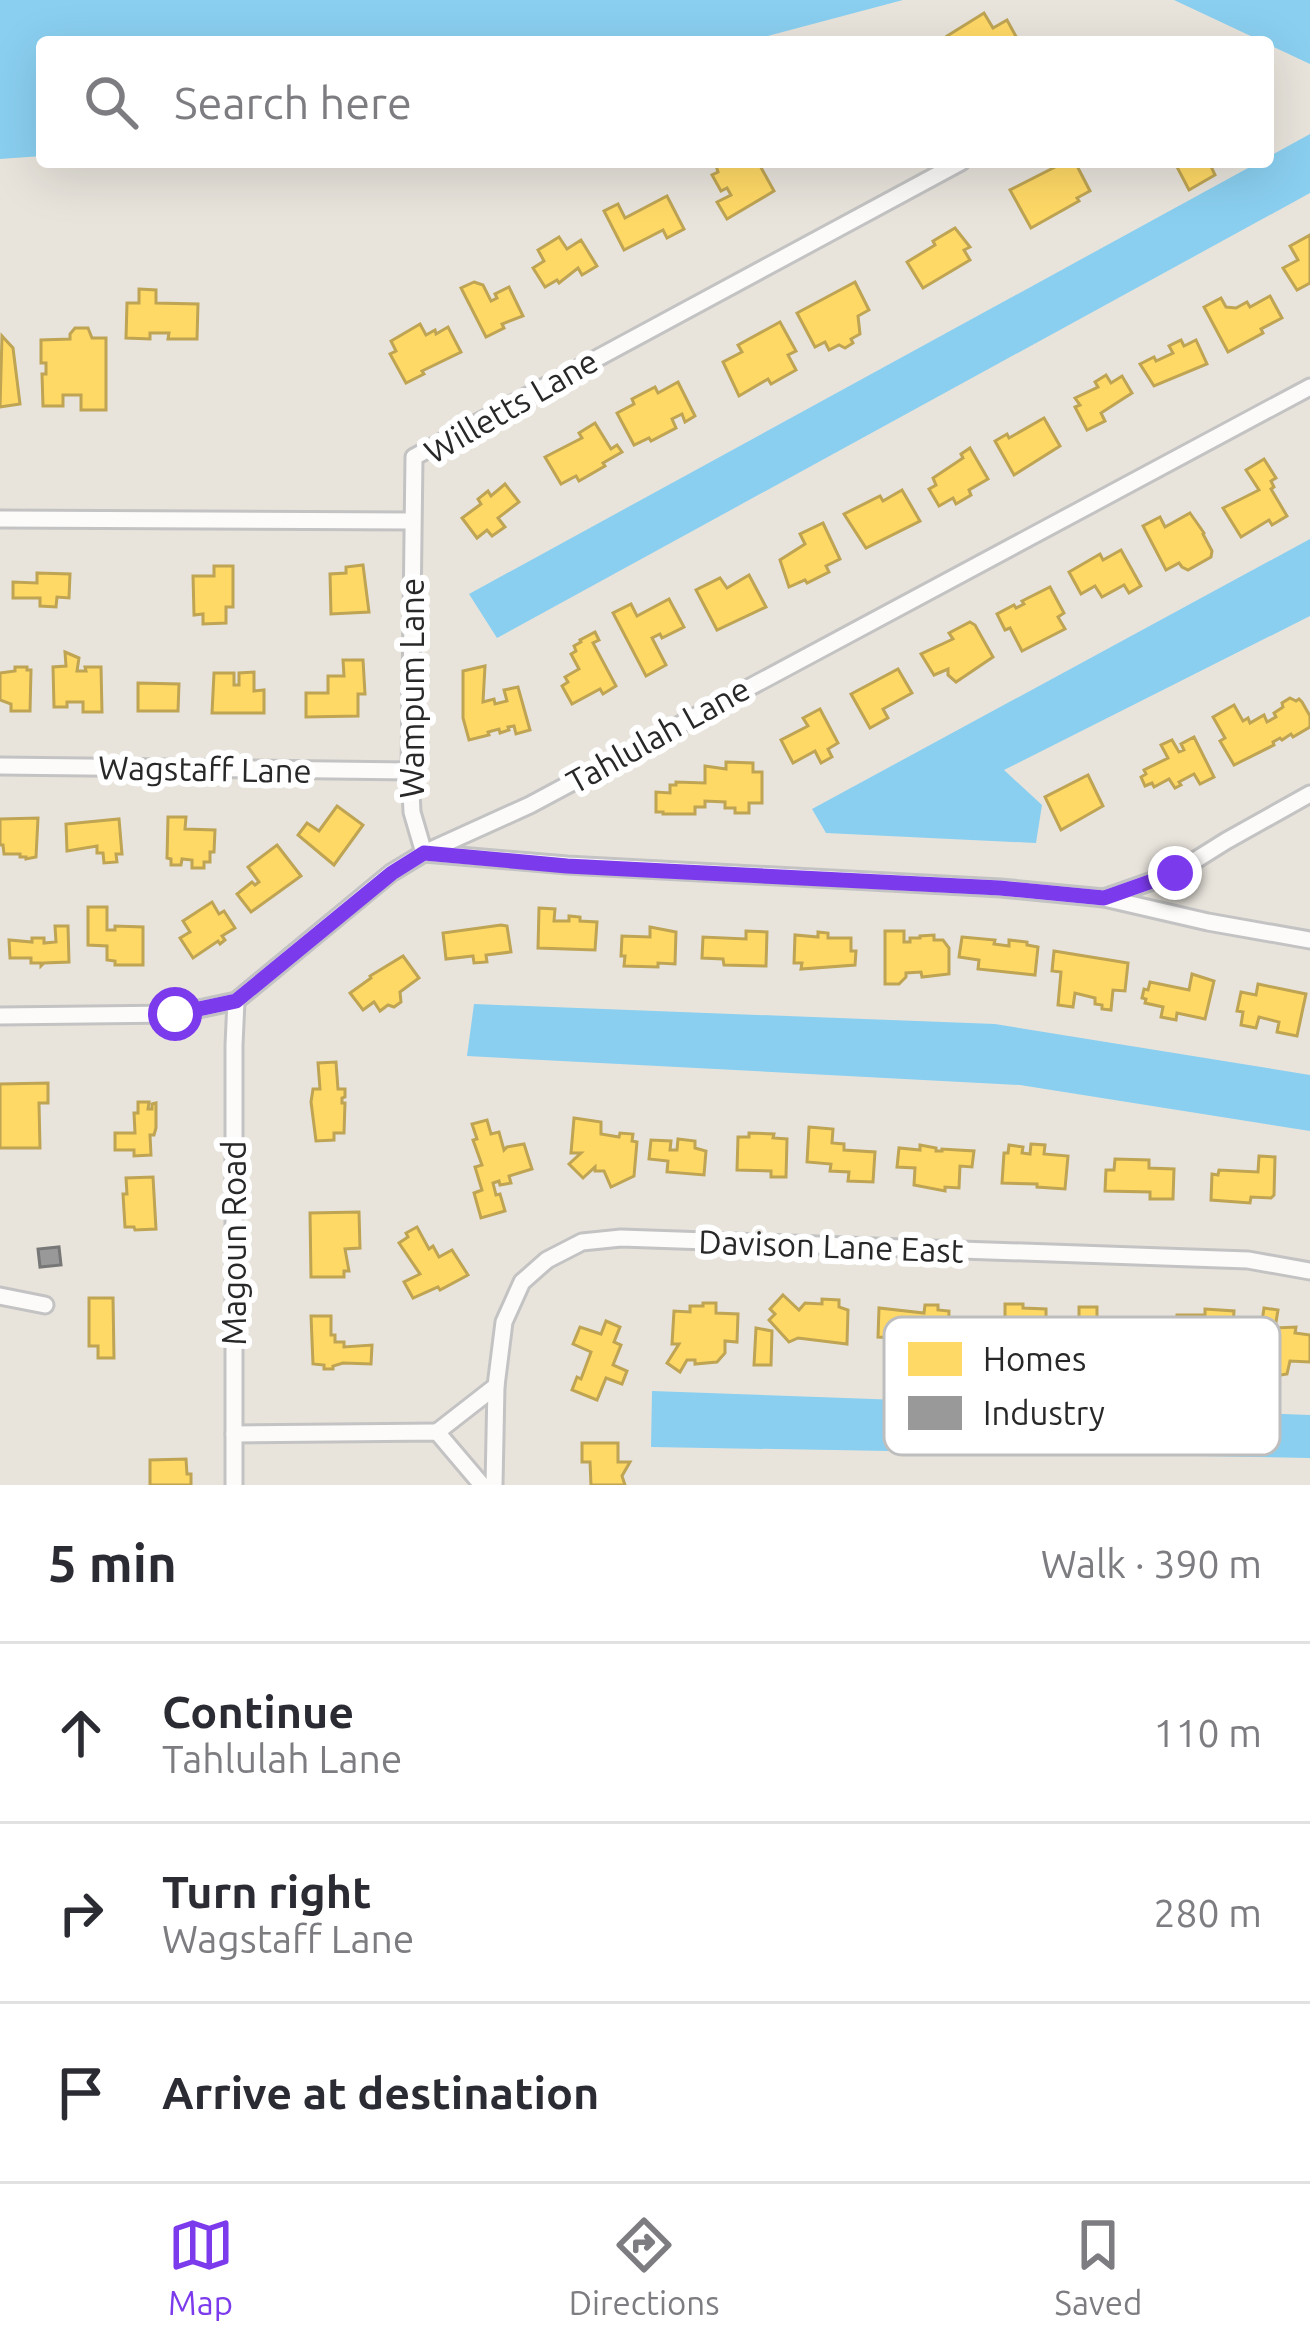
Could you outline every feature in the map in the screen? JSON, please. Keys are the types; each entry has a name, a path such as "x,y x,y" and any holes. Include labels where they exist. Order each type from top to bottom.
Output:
{"street":[{"name":"Willetts Lane","path":"412,521 414,457 950,168"},
{"name":"Tahlulah Lane","path":"0,1016 175,1014 236,1001 392,873 424,853 530,805 1310,388"},
{"path":"0,519 412,521"},
{"name":"Wampum Lane","path":"412,521 410,771 412,812 424,853"},
{"name":"Wagstaff Lane","path":"0,766 410,771"},
{"path":"1104,898 1175,873 1310,794"},
{"path":"424,853 1104,898 1310,940"},
{"name":"Magoun Road","path":"235,1485 236,1001"},
{"name":"Davison Lane East","path":"494,1485 496,1385 505,1322 522,1282 547,1260 582,1242 620,1238 1248,1260 1310,1270"},
{"path":"0,1296 46,1304"},
{"path":"234,1434 437,1432 496,1385"},
{"path":"437,1432 482,1485"}],"water":[{"path":"0,0 903,0 768,36 36,36 36,156 0,159"},
{"path":"1174,0 1310,0 1310,64 1274,47 1274,36 1250,36"},
{"path":"1310,134 1310,193 497,638 469,594 1248,168 1274,168 1274,154"},
{"path":"1310,539 1310,616 1004,770 1042,805 1036,843 826,833 812,809"},
{"path":"474,1004 995,1024 1310,1075 1310,1131 1020,1085 467,1056"},
{"path":"652,1391 884,1399 884,1451 651,1447"},
{"path":"1280,1414 1310,1415 1310,1458 1130,1455 1280,1455"}],"building: Homes":[{"path":"984,13 993,28 1007,20 1016,36 947,36"},
{"path":"717,168 761,168 774,191 727,219 717,202 731,195 727,188 721,191 712,175"},
{"path":"1053,168 1078,168 1090,191 1031,228 1010,190"},
{"path":"1178,168 1212,168 1215,175 1189,190"},
{"path":"667,196 684,229 667,238 663,230 624,250 604,211 618,204 625,218"},
{"path":"955,228 970,247 964,250 970,260 923,288 907,262"},
{"path":"1310,235 1310,283 1297,290 1283,268 1298,260 1290,246"},
{"path":"559,237 567,249 581,240 597,266 582,275 578,268 545,287 533,268 544,261 538,250"},
{"path":"474,282 483,285 491,301 509,287 523,316 486,337 461,288"},
{"path":"855,282 869,310 858,316 860,334 845,348 839,345 829,350 825,342 815,347 797,313"},
{"path":"139,289 156,290 156,303 198,304 197,339 168,339 169,333 150,333 150,339 126,338 127,303 139,303"},
{"path":"1270,296 1282,318 1228,352 1204,307 1221,298 1226,307 1247,302 1250,307"},
{"path":"780,322 796,351 788,355 796,370 739,396 723,362 742,352 738,345"},
{"path":"420,324 426,335 448,327 461,352 406,383 390,354 396,351 391,341"},
{"path":"75,328 88,328 92,338 106,338 106,410 81,410 81,395 63,395 63,406 43,406 46,363 41,363 41,340 70,339"},
{"path":"2,336 13,348 20,404 0,407"},
{"path":"1181,340 1184,346 1196,340 1207,364 1154,386 1140,364 1173,353 1169,346"},
{"path":"1106,375 1111,383 1122,376 1132,393 1101,413 1105,421 1087,430 1075,398 1098,387 1095,382"},
{"path":"678,382 695,416 685,422 682,414 672,419 676,428 634,445 617,413 655,387 658,393"},
{"path":"1044,418 1060,446 1014,475 995,441"},
{"path":"595,423 611,449 617,445 622,452 579,481 576,476 561,484 545,457 582,438 579,433"},
{"path":"970,448 988,479 956,504 953,498 939,506 929,489 936,485 933,478"},
{"path":"1264,459 1276,478 1271,489 1287,516 1272,525 1269,520 1241,537 1223,508 1259,490 1246,470"},
{"path":"505,484 519,502 498,518 505,527 492,536 487,530 477,538 462,518 481,504 478,499 488,491 491,496"},
{"path":"902,490 920,521 866,548 844,514"},
{"path":"1190,513 1204,533 1211,557 1188,570 1179,563 1166,570 1143,526 1160,517 1165,527"},
{"path":"823,523 840,559 826,566 829,572 789,587 780,560 805,544 800,534"},
{"path":"1121,550 1141,586 1129,593 1124,585 1102,597 1095,586 1081,594 1069,572 1100,554 1103,560"},
{"path":"363,565 369,612 331,614 330,574"},
{"path":"214,566 233,566 233,607 226,607 226,623 203,624 203,614 194,615 193,576 214,576"},
{"path":"37,573 70,574 69,598 57,597 56,607 40,606 40,598 13,598 13,582 37,583"},
{"path":"749,575 766,607 717,630 696,590 720,578 727,588"},
{"path":"1050,587 1064,613 1058,617 1065,629 1022,651 997,614"},
{"path":"669,599 684,627 652,638 666,665 646,676 613,613 631,604 637,616"},
{"path":"970,622 993,657 956,682 948,669 934,675 921,654 953,639 949,633"},
{"path":"595,632 599,640 593,643 616,686 572,704 562,686 568,682 565,677 579,669 571,654 580,640"},
{"path":"65,652 79,658 77,671 101,667 102,712 83,712 83,702 54,707 53,667 66,666"},
{"path":"343,660 363,660 365,694 358,694 358,716 306,717 306,693 328,693 328,676 344,676"},
{"path":"485,666 483,702 507,701 504,690 518,687 530,730 516,734 514,726 469,740 463,718 463,671"},
{"path":"15,667 31,670 30,711 11,711 11,704 0,700 0,673 15,671"},
{"path":"898,669 912,693 883,709 888,718 870,728 851,694"},
{"path":"254,672 254,691 264,690 264,713 212,713 214,673 234,673 234,685 239,685 239,673"},
{"path":"138,683 179,684 178,711 138,711"},
{"path":"1290,698 1302,702 1310,727 1234,765 1213,717 1234,705 1243,721 1248,718 1250,723 1264,715 1267,722"},
{"path":"820,709 838,743 828,749 832,757 821,763 815,751 793,763 781,740 808,726 803,718"},
{"path":"1194,737 1214,777 1200,784 1194,774 1175,788 1169,779 1145,786 1144,770 1168,758 1161,745 1172,740 1179,752 1184,750 1181,744"},
{"path":"726,762 753,763 753,772 762,772 762,803 749,803 749,813 735,813 735,808 725,808 725,802 705,801 705,807 695,807 695,814 656,812 656,792 670,793 670,785 676,782 705,783 705,766 726,769"},
{"path":"1088,775 1103,806 1061,830 1045,797"},
{"path":"337,806 363,825 334,865 298,835 307,823 319,831"},
{"path":"168,817 186,817 185,829 215,830 214,852 204,868 192,868 192,860 182,859 181,865 171,865"},
{"path":"38,818 36,857 4,854 0,819"},
{"path":"119,819 122,854 116,854 117,862 104,863 97,846 67,851 66,824"},
{"path":"277,845 301,876 251,912 237,894 259,882 248,867"},
{"path":"212,902 235,928 222,936 225,940 220,944 193,958 180,938 190,932 183,921"},
{"path":"88,907 107,907 107,930 143,927 143,965 115,965 107,960 107,946 88,945"},
{"path":"539,908 555,909 554,921 569,921 569,916 597,922 595,950 538,948"},
{"path":"55,926 68,926 69,962 41,966 31,963 31,958 10,958 9,940 56,942"},
{"path":"507,926 511,952 486,955 487,962 474,963 473,956 446,959 443,933"},
{"path":"650,927 676,932 675,964 624,966 622,936 650,937"},
{"path":"746,931 767,932 766,966 724,965 723,959 702,958 703,937 746,939"},
{"path":"885,931 904,931 904,942 934,935 934,940 943,940 949,948 949,974 922,977 921,972 906,973 899,984 885,984"},
{"path":"818,932 828,933 828,938 851,938 855,965 801,969 802,963 794,963 795,935 818,937"},
{"path":"962,937 1038,947 1035,975 978,969 979,960 959,957"},
{"path":"1054,951 1128,963 1125,991 1113,990 1111,1010 1095,1004 1095,998 1075,993 1073,1007 1058,1005 1061,972 1052,971"},
{"path":"403,956 419,978 400,992 401,1002 394,1007 380,1011 374,1002 363,1010 350,993"},
{"path":"1192,974 1214,981 1205,1019 1177,1013 1176,1020 1161,1017 1163,1007 1142,998 1150,982 1189,990"},
{"path":"1258,984 1306,994 1297,1036 1277,1032 1279,1022 1259,1017 1256,1028 1241,1025 1243,1012 1237,1011 1241,992 1256,995"},
{"path":"336,1062 338,1089 345,1089 344,1133 334,1133 334,1140 316,1141 311,1102 313,1089 320,1089 318,1063"},
{"path":"48,1083 48,1103 39,1103 40,1148 0,1148 0,1084"},
{"path":"138,1102 149,1102 148,1109 156,1103 151,1155 115,1150 115,1133 135,1133"},
{"path":"574,1118 601,1122 601,1134 633,1134 632,1141 637,1142 634,1176 611,1187 604,1171 595,1171 595,1167 583,1178 569,1164 581,1153 571,1153"},
{"path":"487,1120 491,1134 499,1132 504,1150 524,1144 532,1169 509,1176 511,1183 493,1183 505,1211 481,1218 474,1193 482,1190 475,1167 482,1165 472,1124"},
{"path":"809,1127 833,1129 832,1143 844,1144 844,1150 875,1152 873,1182 848,1181 849,1172 830,1171 831,1164 807,1162"},
{"path":"749,1133 787,1139 786,1177 771,1177 771,1171 737,1170 738,1137 749,1137"},
{"path":"678,1139 695,1141 695,1148 706,1151 704,1175 667,1172 668,1161 649,1159 651,1140 671,1141 670,1150 677,1150"},
{"path":"1031,1144 1045,1145 1044,1154 1068,1156 1065,1189 1002,1183 1009,1145 1023,1147 1022,1153 1030,1154"},
{"path":"920,1145 936,1151 974,1151 972,1167 960,1166 959,1188 945,1187 945,1191 914,1185 915,1168 897,1167 899,1148 920,1150"},
{"path":"1259,1156 1275,1157 1271,1198 1251,1197 1250,1203 1211,1200 1212,1174 1218,1175 1219,1170 1258,1172"},
{"path":"1115,1159 1149,1160 1149,1168 1174,1169 1173,1199 1150,1199 1150,1192 1105,1191 1106,1170 1114,1170"},
{"path":"153,1177 156,1229 125,1227 126,1178"},
{"path":"359,1212 360,1248 345,1249 349,1271 344,1271 344,1277 311,1277 310,1213"},
{"path":"417,1227 429,1249 433,1246 439,1257 452,1250 468,1275 413,1298 404,1282 420,1274 399,1243"},
{"path":"783,1295 799,1310 805,1303 839,1300 839,1307 848,1310 847,1344 798,1338 789,1342 769,1320 775,1314 770,1309"},
{"path":"89,1298 113,1298 114,1358 98,1358 98,1346 89,1346"},
{"path":"716,1303 716,1313 738,1314 737,1342 725,1341 725,1353 717,1362 687,1360 680,1372 667,1363 679,1344 672,1344 674,1311 690,1312 690,1306"},
{"path":"1005,1304 1046,1309 1046,1317 1005,1317"},
{"path":"925,1305 938,1305 938,1310 949,1311 949,1317 884,1317 884,1337 878,1337 879,1308 924,1313"},
{"path":"1079,1307 1097,1307 1097,1317 1079,1317"},
{"path":"1264,1308 1278,1310 1277,1317 1263,1317"},
{"path":"1205,1309 1234,1311 1234,1317 1177,1317 1205,1315"},
{"path":"311,1316 331,1316 331,1335 335,1342 344,1342 344,1347 372,1345 371,1364 343,1363 324,1369 324,1365 313,1364"},
{"path":"606,1321 620,1327 614,1342 621,1345 613,1365 627,1371 622,1384 606,1378 597,1400 572,1390 591,1352 573,1344 580,1327 601,1334"},
{"path":"1296,1327 1295,1333 1310,1335 1310,1362 1290,1361 1287,1374 1281,1375 1280,1328"},
{"path":"756,1328 772,1331 771,1365 754,1365"},
{"path":"582,1443 618,1443 618,1462 630,1462 622,1476 625,1485 591,1485 590,1462 582,1462"},
{"path":"186,1459 191,1485 150,1485 150,1460"}],"building: Industry":[{"path":"59,1247 61,1265 40,1267 38,1249"}],"route":[{"path":"175,1014 236,1001 392,873 424,853 1104,898 1175,873"}]}
